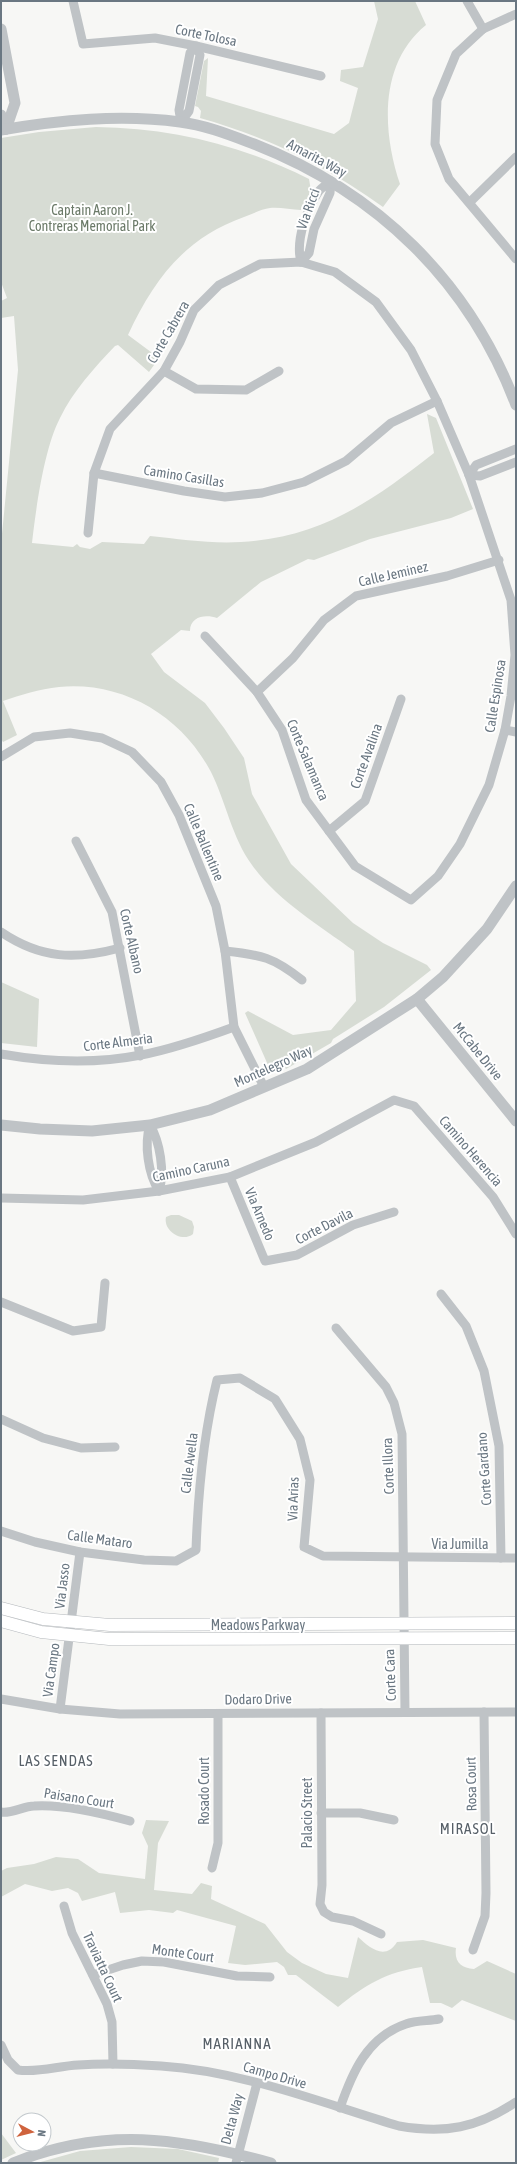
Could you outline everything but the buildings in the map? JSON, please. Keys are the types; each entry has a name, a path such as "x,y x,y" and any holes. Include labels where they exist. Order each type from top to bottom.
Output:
{"main road":[{"name":"Meadows Parkway","path":"1,1608 43,1619 72,1623 164,1626 516,1623"},
{"name":"Meadows Parkway","path":"1,1621 41,1632 70,1636 164,1640 516,1638"}],"street":[{"name":"Corte Tolosa","path":"73,1 83,44 155,38 196,46 321,76"},
{"path":"467,1 483,29"},
{"path":"516,14 483,29 456,54 437,100 435,144 449,178 516,260"},
{"path":"1,29 15,103 4,129"},
{"path":"181,122 189,111 200,55 196,46"},
{"path":"1,115 4,129"},
{"name":"Amarita Way","path":"4,129 70,120 131,118 181,122 218,131 267,149 300,164 331,181 371,208 400,231 448,283 486,340 516,405"},
{"path":"470,202 516,157"},
{"name":"Via Ricci","path":"302,262 298,251 304,226 320,190 331,181"},
{"name":"Corte Cabrera","path":"88,533 94,474 110,428 164,371 180,342 194,310 219,285 260,264 302,262 335,272 376,302 411,350 437,400 469,474"},
{"path":"164,371 196,389 246,390 279,371"},
{"name":"Camino Casillas","path":"94,474 177,490 225,497 262,493 304,482 346,461 391,423 437,400"},
{"path":"516,449 476,465 469,474 480,476 516,462"},
{"name":"Calle Espinosa","path":"411,900 438,876 460,844 489,785 505,730 511,696 515,655 511,600 499,560 469,474"},
{"name":"Calle Jeminez","path":"257,692 293,658 324,620 356,596 447,576 499,560"},
{"name":"Corte Salamanca","path":"205,636 257,692 282,730 306,800 355,866 411,900"},
{"name":"Corte Avalina","path":"329,831 365,801 401,699"},
{"path":"505,730 516,732"},
{"name":"Calle Ballentine","path":"1,757 34,737 70,733 102,738 132,752 161,782 178,815 216,906 225,952 234,1027 264,1087"},
{"name":"Corte Albano","path":"76,841 112,912 140,1056"},
{"name":"Montelegro Way","path":"1,1125 40,1129 92,1131 150,1125 210,1110 307,1069 418,999 443,977 487,929 516,886"},
{"path":"1,932 20,945 47,954 72,956 97,954 120,948"},
{"path":"225,952 258,954 283,964 302,980"},
{"name":"McCabe Drive","path":"418,999 516,1122"},
{"name":"Corte Almeria","path":"1,1054 32,1059 69,1061 140,1056 191,1042 234,1027"},
{"name":"Camino Caruna","path":"1,1198 83,1200 159,1191 230,1177 316,1142 394,1100"},
{"name":"Camino Herencia","path":"394,1100 414,1106 493,1197 516,1234"},
{"path":"150,1125 146,1137 153,1182 159,1191"},
{"name":"Via Arnedo","path":"230,1177 265,1262"},
{"name":"Corte Davila","path":"265,1262 297,1255 352,1225 394,1212"},
{"path":"1,1302 73,1331 101,1327 105,1283"},
{"name":"Corte Gardano","path":"441,1294 466,1326 484,1371 499,1446 501,1558"},
{"name":"Corte Illora","path":"336,1328 386,1387 399,1418 403,1457 403,1624"},
{"name":"Via Arias","path":"217,1380 240,1378 275,1399 300,1439 310,1480 304,1547 323,1556 404,1558"},
{"name":"Calle Avella","path":"196,1550 199,1494 210,1410 217,1380"},
{"path":"1,1419 43,1438 81,1448 115,1447"},
{"name":"Calle Mataro","path":"1,1531 35,1542 80,1552 144,1560 176,1561 196,1550"},
{"name":"Via Jasso","path":"70,1636 80,1552"},
{"name":"Via Jumilla","path":"404,1558 516,1558"},
{"name":"Corte Cara","path":"403,1624 405,1712"},
{"name":"Via Campo","path":"60,1709 70,1636"},
{"name":"Dodaro Drive","path":"1,1699 60,1709 120,1714 516,1712"},
{"name":"Rosa Court","path":"473,1950 485,1916 484,1712"},
{"name":"Palacio Street","path":"321,1713 320,1904 324,1912 332,1917 353,1921 381,1934"},
{"name":"Rosado Court","path":"212,1868 218,1843 218,1714"},
{"name":"Paisano Court","path":"1,1812 34,1806 49,1806 97,1812 130,1821"},
{"path":"321,1813 360,1814 394,1820"},
{"name":"Traviatta Court","path":"64,1906 72,1933 107,2004 112,2022 113,2064"},
{"name":"Monte Court","path":"93,1975 123,1965 142,1961 164,1962 237,1976 270,1977"},
{"path":"340,2108 350,2078 375,2042 391,2030 407,2023 439,2019"},
{"name":"Campo Drive","path":"1,2045 8,2060 18,2070 32,2072 47,2068 73,2065 113,2064 198,2070 257,2083 399,2126 422,2130 450,2130 476,2123 498,2114 516,2102"},
{"name":"Delta Way","path":"237,2158 257,2083"},
{"path":"14,2163 47,2152 84,2143 124,2139 186,2143 237,2158 271,2163"}],"green space":[{"path":"374,1 415,1 426,25 411,41 400,58 392,78 388,120 394,164 400,184 383,207 339,178 295,154 250,134 200,118 201,111 195,106 204,61 208,58 206,96 334,134 349,123 358,88 340,81 341,70 363,67 378,19"},
{"name":"Captain Aaron J. Contreras Memorial Park","path":"96,127 124,128 179,135 232,148 283,167 309,179 311,191 301,210 274,208 264,209 223,226 205,236 188,249 161,279 149,296 128,335 159,358 149,372 118,345 115,346 92,371 71,398 54,431 49,446 38,496 32,543 73,547 77,544 80,547 90,549 102,542 144,544 150,536 196,541 241,542 270,539 297,533 345,514 389,486 434,453 427,414 436,418 473,509 451,518 370,539 314,560 308,559 261,582 217,618 208,616 199,617 193,622 190,631 181,630 151,654 164,672 205,703 244,758 252,794 291,864 353,923 383,943 427,965 431,970 384,1007 333,1039 331,1043 286,1069 283,1065 278,1068 268,1065 245,1013 248,1011 293,1035 331,1030 356,1001 354,951 300,912 274,890 252,865 234,832 211,772 198,752 183,734 166,718 127,696 105,690 82,687 59,687 23,694 3,701 17,735 3,742 1,739 1,544 18,370 14,316 1,318 1,301 7,298 1,282 1,138 39,132"},
{"path":"1,982 39,999 37,1047 1,1043"},
{"path":"171,1215 179,1215 192,1221 194,1227 193,1234 184,1237 170,1231 167,1227 166,1217"},
{"path":"146,1820 169,1821 158,1843 154,1890 192,1894 201,1883 212,1886 211,1899 265,1924 287,1952 302,1963 326,1974 348,1978 358,1937 372,1948 383,1952 388,1951 397,1942 423,1940 456,1948 457,1961 462,1966 474,1969 487,1961 516,1974 516,2021 462,2000 452,2008 441,2003 430,2003 422,1967 397,1972 387,1976 357,1992 338,2007 296,1975 288,1975 284,1967 277,1962 245,1965 228,1963 236,1926 177,1910 173,1913 149,1910 120,1913 115,1892 82,1901 78,1893 68,1888 52,1891 25,1884 1,1897 1,1871 7,1868 34,1864 56,1857 78,1859 99,1873 145,1879 148,1846 142,1833"},
{"path":"1,2133 12,2148 12,2152 16,2153 1,2160"},
{"path":"131,2147 178,2149 219,2158 218,2163 37,2163 80,2151"}],"district":[{"name":"LAS SENDAS","path":"56,1760"},
{"name":"MIRASOL","path":"468,1828"},
{"name":"MARIANNA","path":"237,2043"}]}
